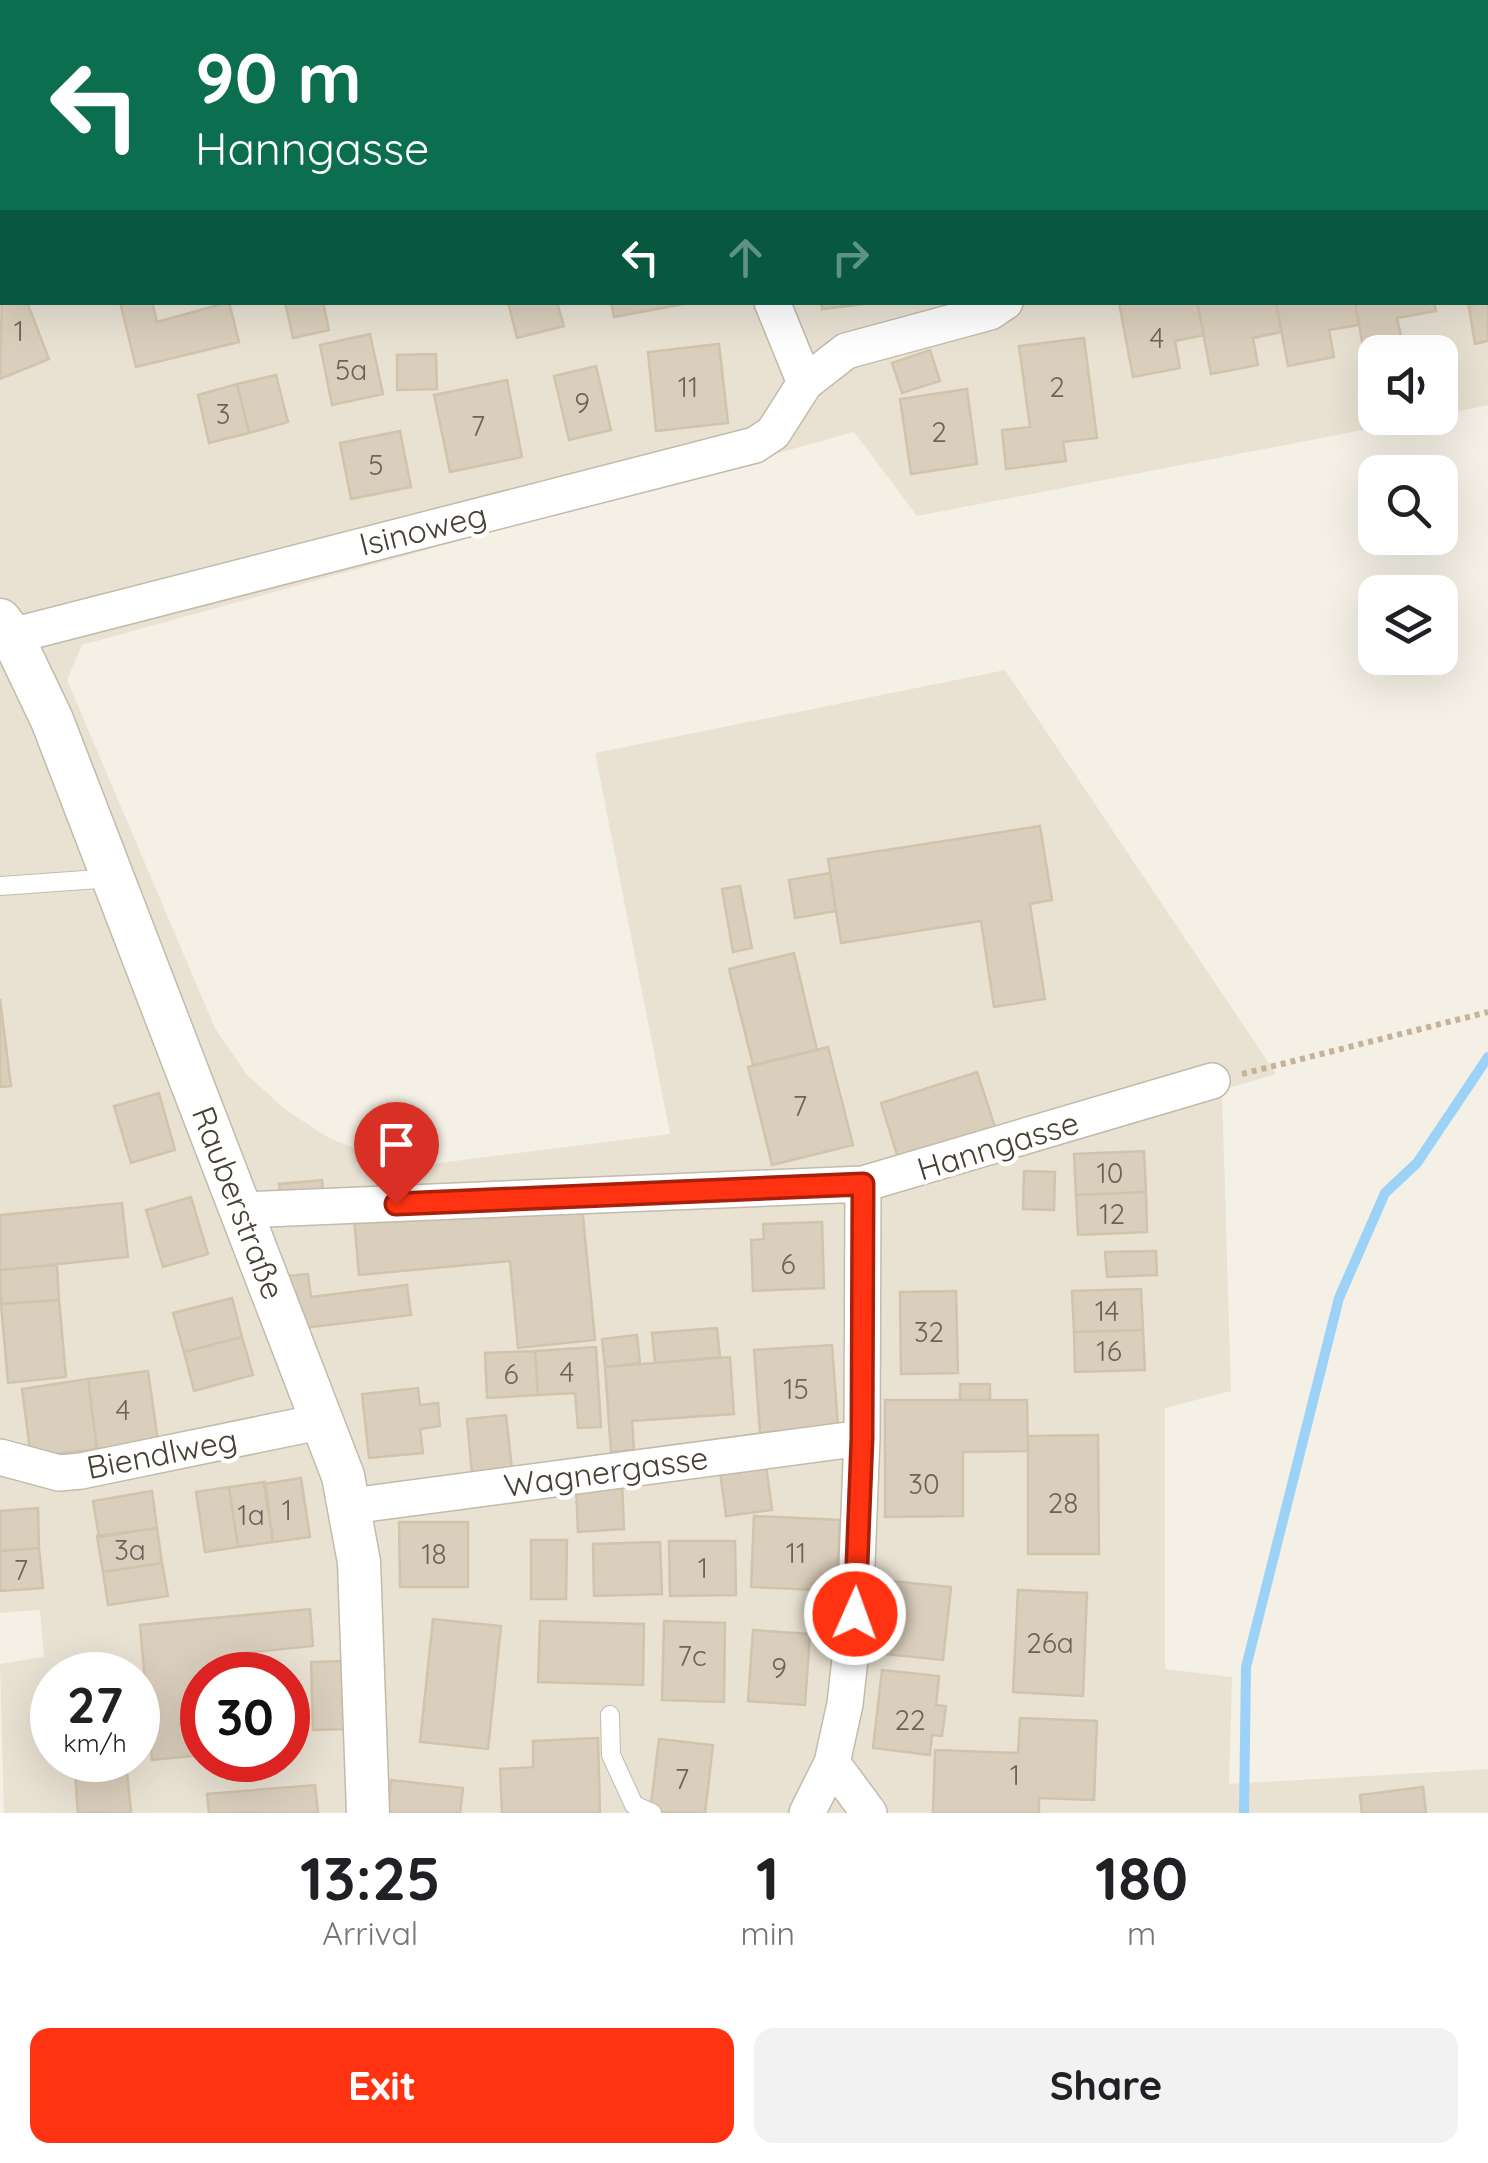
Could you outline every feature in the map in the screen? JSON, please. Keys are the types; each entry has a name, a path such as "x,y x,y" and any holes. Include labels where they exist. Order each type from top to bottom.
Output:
{"street":[{"path":"773,305 805,383"},
{"name":"Isinoweg","path":"6,628 755,445 773,433 805,383 846,351 990,312 1001,305"},
{"name":"Rauberstraße","path":"6,628 52,720 324,1421 351,1506 359,1562 368,1813"},
{"name":"Hanngasse","path":"240,1210 863,1184 1212,1081"},
{"path":"807,1813 832,1763 845,1704 855,1614 862,1438 863,1184"},
{"name":"Biendlweg","path":"0,1458 60,1473 82,1472 324,1421"},
{"name":"Wagnergasse","path":"351,1506 862,1438"},
{"path":"832,1763 868,1813"}],"lane":[{"path":"0,886 113,878"},
{"path":"610,1715 611,1756 634,1805 652,1813"}],"path":[{"path":"1212,1081 1488,1012"}],"shaded area":[{"path":"0,305 1488,305 1488,405 1458,411 1458,335 1358,335 1358,431 917,516 854,432 82,645 67,680 215,1028 247,1075 286,1110 329,1138 374,1156 423,1165 670,1134 595,753 1005,670 1276,1074 1222,1090 1231,1391 1165,1408 1165,1669 1232,1677 1229,1784 1488,1769 1488,1813 4,1813 0,1664 30,1659 30,1782 160,1782 160,1652 44,1652 40,1610 0,1613"}],"building":[{"path":"2,305 28,305 49,359 0,379"},
{"path":"121,305 153,305 157,322 230,305 239,342 136,367"},
{"path":"286,305 324,305 329,330 293,338"},
{"path":"509,305 558,305 564,326 517,338"},
{"path":"612,305 679,305 614,317"},
{"path":"821,305 856,305 822,309"},
{"path":"1119,305 1198,305 1204,335 1175,341 1180,368 1133,377"},
{"path":"1198,305 1276,305 1281,332 1253,338 1258,365 1211,374"},
{"path":"1277,305 1356,305 1359,325 1329,330 1334,357 1288,366"},
{"path":"1356,305 1435,305 1436,311 1397,318 1401,335 1361,335"},
{"path":"1468,305 1488,305 1488,341 1475,344"},
{"path":"370,334 383,394 332,405 320,345"},
{"path":"1084,338 1097,438 1063,442 1066,461 1006,469 1002,430 1030,427 1019,346"},
{"path":"719,344 728,423 656,431 648,352"},
{"path":"930,350 940,381 902,393 892,363"},
{"path":"436,354 437,389 397,390 397,355"},
{"path":"596,366 611,430 569,440 554,376"},
{"path":"276,375 288,422 249,433 237,384"},
{"path":"507,380 522,457 450,472 434,395"},
{"path":"237,384 249,433 209,443 198,395"},
{"path":"967,389 977,464 911,474 900,399"},
{"path":"400,431 411,487 351,499 340,443"},
{"path":"1040,826 1052,900 1030,904 1045,999 994,1007 981,921 841,943 828,859"},
{"path":"830,873 836,911 795,918 789,880"},
{"path":"740,886 752,948 733,952 722,889"},
{"path":"794,953 817,1050 753,1065 729,969"},
{"path":"0,999 11,1086 0,1087"},
{"path":"828,1047 853,1145 772,1165 748,1067"},
{"path":"977,1072 995,1127 898,1158 881,1103"},
{"path":"159,1093 175,1150 131,1163 114,1106"},
{"path":"1144,1151 1146,1192 1076,1195 1074,1154"},
{"path":"1024,1171 1055,1172 1054,1210 1023,1209"},
{"path":"322,1180 323,1190 280,1194 279,1184"},
{"path":"1146,1192 1147,1232 1078,1235 1076,1195"},
{"path":"581,1196 595,1340 518,1348 510,1261 359,1275 354,1217"},
{"path":"191,1197 208,1254 163,1267 146,1210"},
{"path":"122,1203 128,1257 0,1270 0,1215"},
{"path":"822,1222 824,1288 753,1291 751,1240 764,1239 763,1224"},
{"path":"1156,1251 1157,1275 1107,1277 1105,1252"},
{"path":"57,1265 59,1300 1,1304 0,1270"},
{"path":"308,1274 311,1297 407,1285 411,1315 294,1329 287,1276"},
{"path":"1141,1289 1143,1330 1074,1332 1072,1291"},
{"path":"956,1291 958,1373 901,1374 900,1292"},
{"path":"232,1298 242,1337 184,1352 173,1313"},
{"path":"59,1300 66,1377 8,1383 1,1304"},
{"path":"717,1328 720,1357 655,1363 652,1333"},
{"path":"1143,1330 1145,1370 1075,1372 1074,1332"},
{"path":"637,1335 640,1363 605,1367 602,1339"},
{"path":"242,1337 253,1375 194,1391 184,1352"},
{"path":"832,1345 838,1427 760,1433 754,1350"},
{"path":"596,1347 601,1427 578,1428 575,1393 538,1395 535,1351"},
{"path":"535,1351 538,1395 487,1398 485,1353"},
{"path":"730,1357 734,1414 632,1421 634,1450 611,1452 605,1367"},
{"path":"148,1371 158,1441 97,1449 88,1379"},
{"path":"88,1379 97,1449 31,1457 22,1389"},
{"path":"960,1384 990,1384 990,1400 960,1400"},
{"path":"418,1388 420,1405 438,1403 440,1426 420,1429 423,1453 369,1458 362,1394"},
{"path":"885,1400 1027,1400 1028,1451 963,1452 963,1516 885,1517"},
{"path":"506,1415 512,1470 472,1474 467,1419"},
{"path":"1098,1435 1099,1554 1028,1554 1028,1436"},
{"path":"765,1458 772,1510 726,1516 719,1464"},
{"path":"301,1478 310,1537 273,1542 264,1484"},
{"path":"265,1482 273,1542 238,1547 229,1487"},
{"path":"622,1483 624,1529 578,1532 576,1486"},
{"path":"229,1487 238,1547 205,1552 196,1492"},
{"path":"152,1491 157,1528 99,1537 93,1501"},
{"path":"38,1508 39,1548 0,1551 0,1511"},
{"path":"754,1516 840,1520 836,1591 751,1587"},
{"path":"399,1522 468,1522 468,1587 400,1587"},
{"path":"157,1528 162,1563 103,1572 97,1536"},
{"path":"531,1540 567,1540 566,1599 531,1599"},
{"path":"669,1541 735,1541 736,1595 670,1596"},
{"path":"660,1542 662,1594 594,1596 593,1544"},
{"path":"39,1548 43,1588 0,1591 0,1551"},
{"path":"162,1563 168,1596 108,1605 103,1572"},
{"path":"882,1580 951,1587 943,1660 874,1653"},
{"path":"1018,1590 1087,1593 1083,1696 1013,1692"},
{"path":"310,1609 313,1646 254,1652 180,1652 180,1757 160,1759 160,1652 142,1652 140,1625"},
{"path":"433,1619 501,1626 488,1749 420,1742"},
{"path":"540,1621 644,1624 643,1685 538,1682"},
{"path":"664,1621 725,1623 724,1702 662,1700"},
{"path":"753,1630 810,1634 805,1705 748,1701"},
{"path":"345,1661 348,1729 313,1730 311,1662"},
{"path":"882,1670 939,1676 936,1705 946,1706 942,1736 932,1735 930,1755 873,1748"},
{"path":"1020,1718 1097,1721 1094,1800 1039,1798 1039,1813 933,1813 935,1750 1018,1753"},
{"path":"598,1738 600,1813 502,1813 500,1769 533,1767 533,1741"},
{"path":"659,1739 713,1745 705,1813 650,1812"},
{"path":"391,1780 463,1788 460,1813 388,1813"},
{"path":"76,1782 128,1782 131,1813 78,1813"},
{"path":"315,1785 318,1813 209,1813 207,1794"},
{"path":"1423,1787 1426,1813 1362,1813 1360,1795"}],"waterway":[{"path":"1244,1813 1246,1667 1339,1298 1385,1193 1417,1163 1488,1057"}],"route":[{"path":"396,1204 863,1184 862,1438 855,1614"}]}
